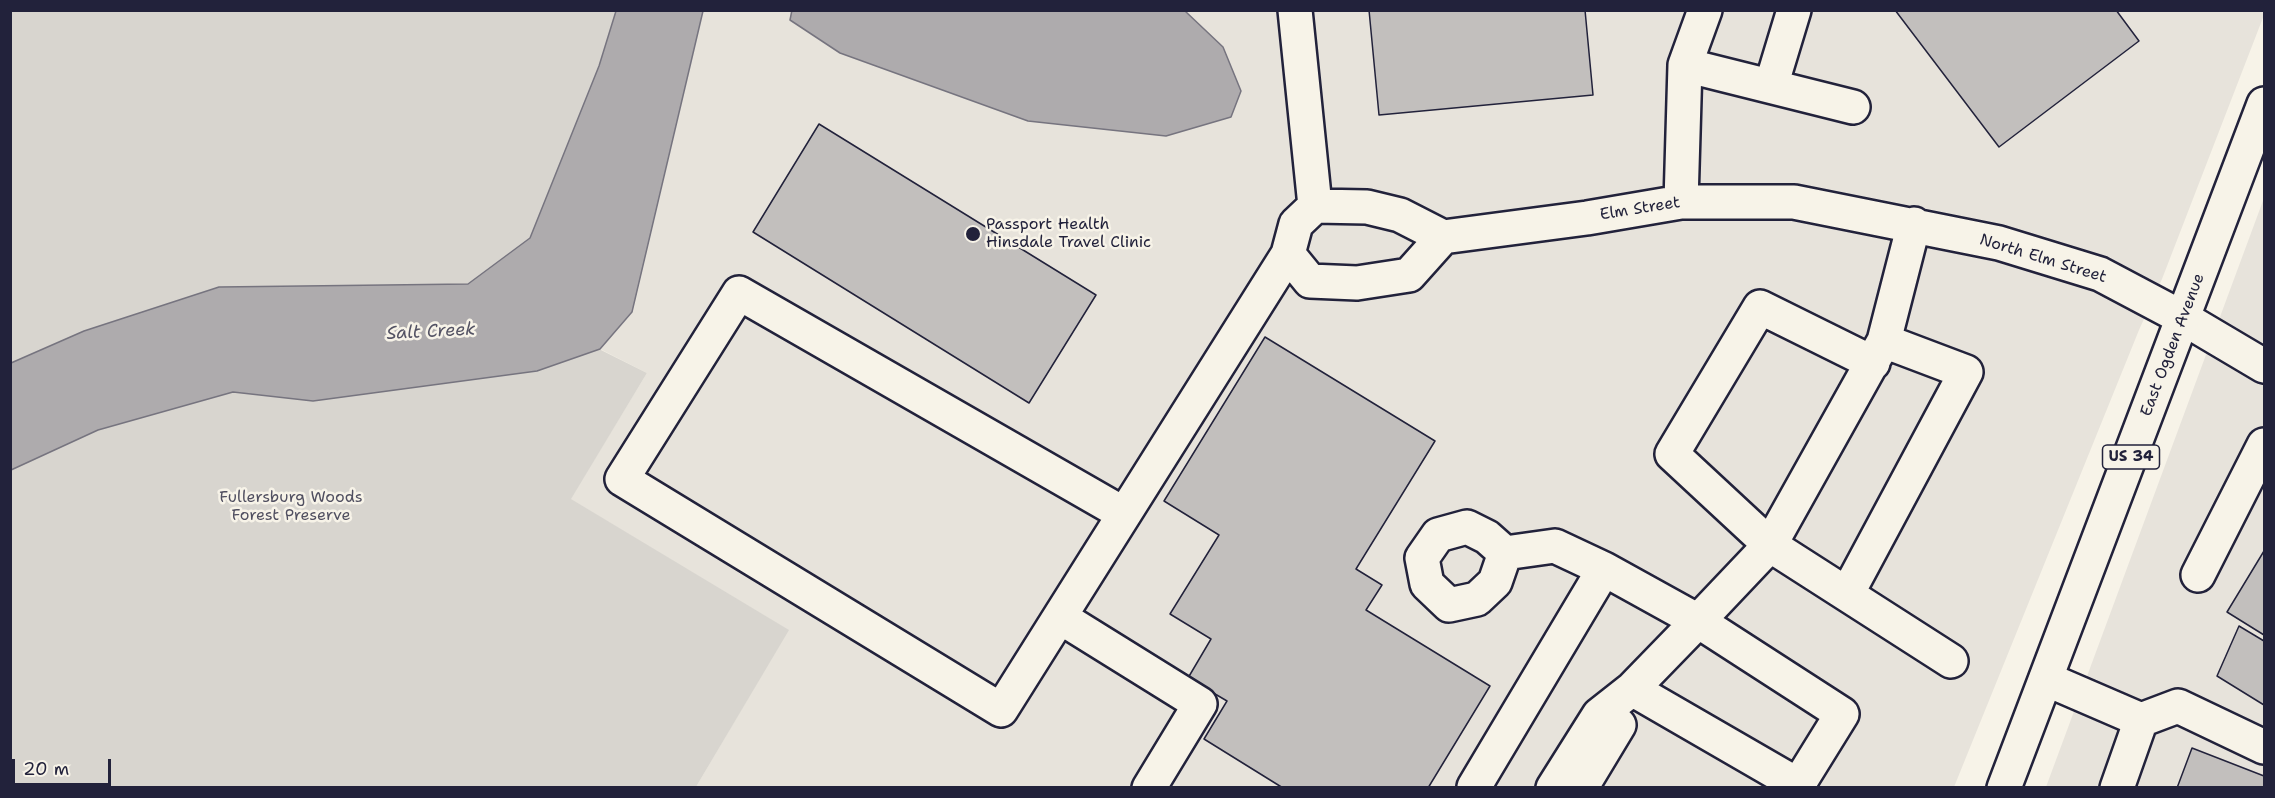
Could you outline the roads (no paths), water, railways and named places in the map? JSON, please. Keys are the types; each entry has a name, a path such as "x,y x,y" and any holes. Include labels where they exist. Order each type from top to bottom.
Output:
{"main road":[{"path":"1294,10 1315,206"},
{"path":"1681,202 1685,65 1705,10"},
{"path":"1771,86 1794,10"},
{"path":"1685,65 1853,107"},
{"name":"East Ogden Avenue","path":"2004,788 2265,105"},
{"name":"Elm Street","path":"1443,237 1587,218 1681,202 1794,202 1838,210"},
{"path":"1124,514 739,292 622,479 1001,710 1288,254 1296,224 1315,206 1367,207 1400,215 1443,237 1409,275 1357,283 1310,281 1288,254"},
{"name":"North Elm Street","path":"1838,210 1999,243 2100,274 2183,318 2265,366"},
{"path":"1553,788 1599,715 1632,689 1770,544 1879,352 1914,224"},
{"path":"1847,594 1966,372 1879,352 1760,307 1672,454 1770,544 1950,661"},
{"path":"2198,575 2265,445"},
{"path":"1505,553 1555,546 1604,569 1698,621 1842,714 1798,785 1632,689"},
{"path":"1474,787 1604,569"},
{"path":"1060,617 1200,704 1149,788"},
{"path":"2046,679 2140,720 2178,706 2265,747"},
{"path":"1581,788 1617,728 1632,689"},
{"path":"2116,788 2140,720"}],"water":[{"path":"792,10 1185,11 1223,47 1241,91 1231,117 1166,136 1028,121 840,53 790,20"},
{"name":"Salt Creek","path":"616,11 703,11 632,312 600,349 537,371 313,401 233,392 98,430 11,470 11,363 84,331 219,287 468,284 530,238 599,66"}],"place":[{"name":"Passport Health Hinsdale Travel Clinic","path":"973,234"}],"park label":[{"name":"Fullersburg Woods Forest Preserve","path":"291,507"}]}
